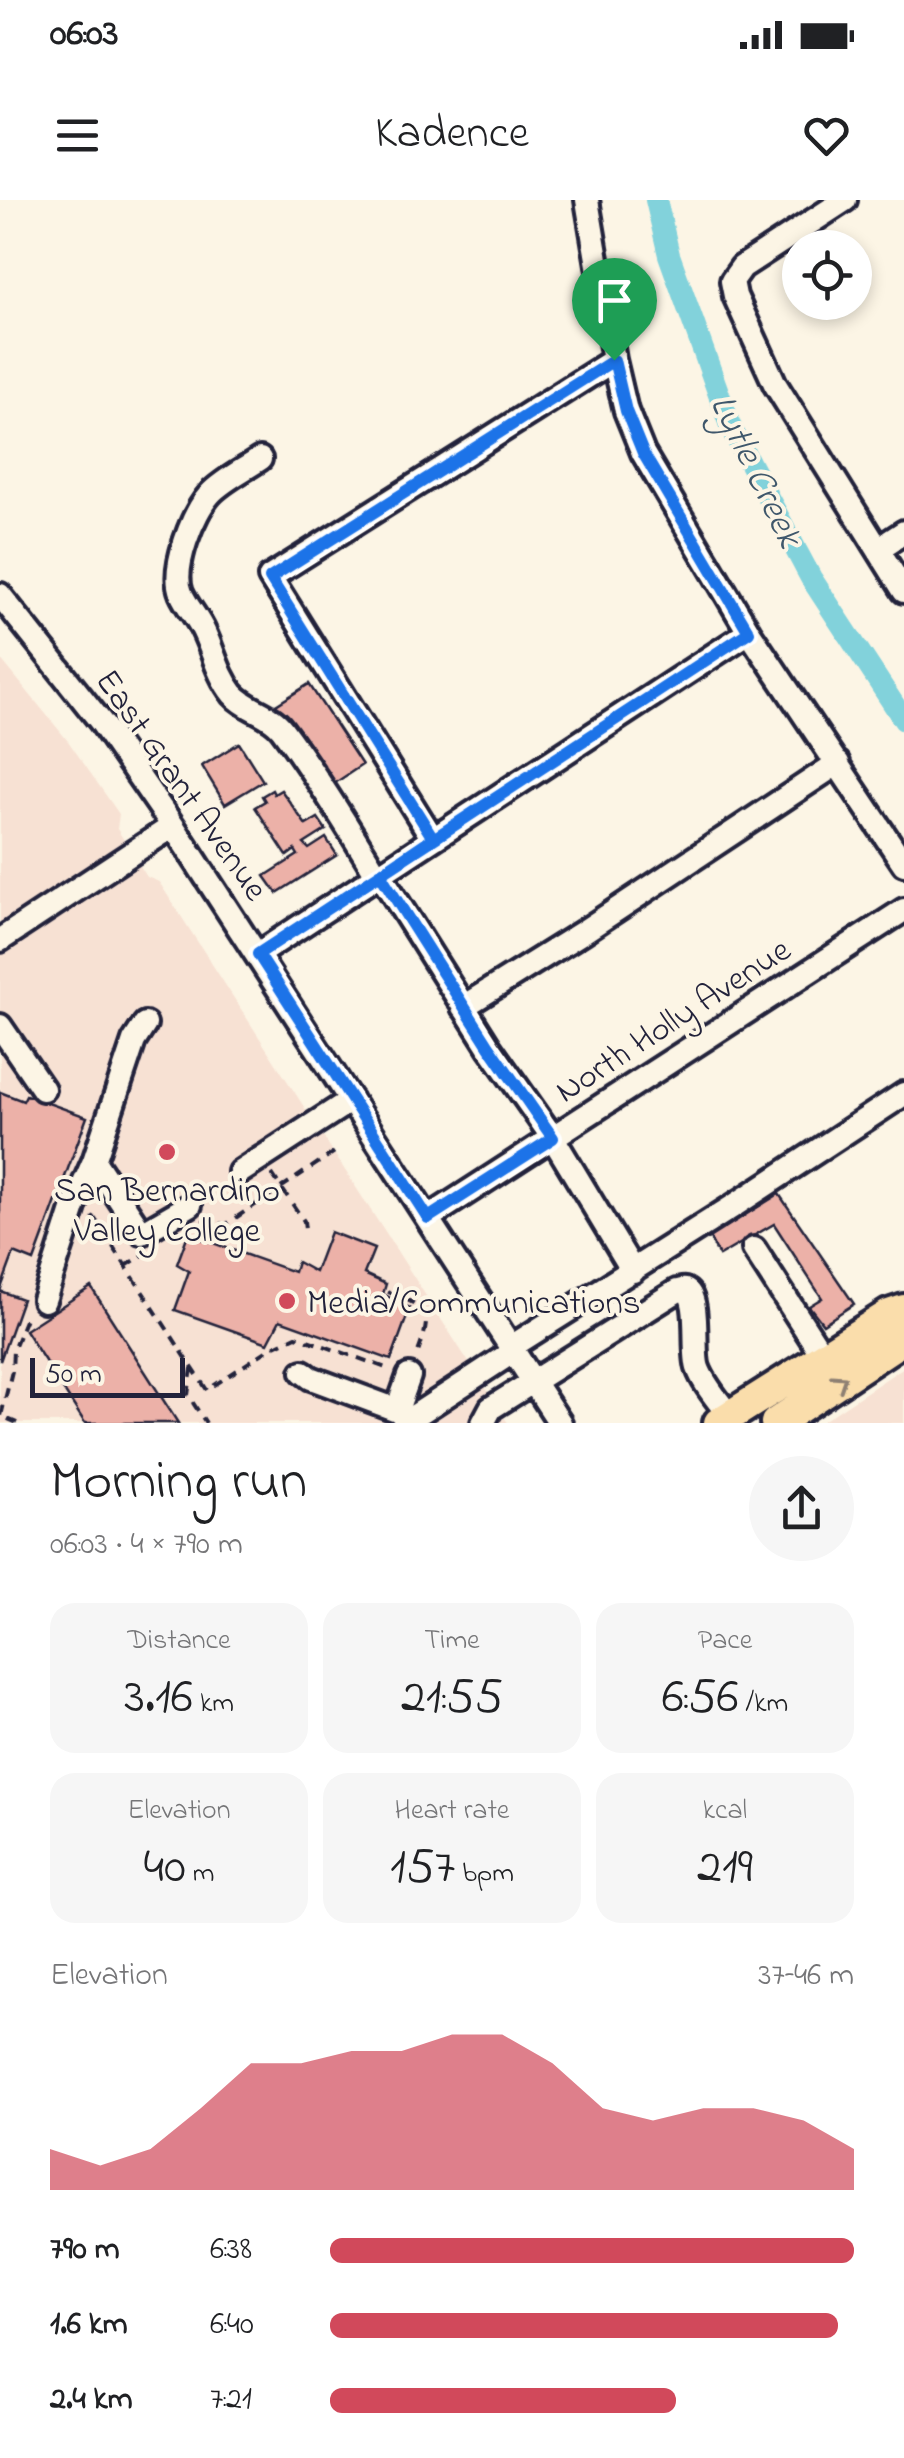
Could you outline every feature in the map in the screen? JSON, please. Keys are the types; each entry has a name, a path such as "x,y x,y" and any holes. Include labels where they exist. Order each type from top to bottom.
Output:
{"main road":[{"path":"724,1420 890,1315 904,1310"},
{"path":"776,1423 904,1338"}],"street":[{"path":"587,200 614,360 626,411 643,453 749,632 904,864"},
{"path":"845,200 742,268 732,281 734,296 775,384 904,591"},
{"path":"433,838 270,578 614,360"},
{"path":"260,459 213,491 202,505 181,556 177,576 181,593 204,630 220,674 234,696 279,724 336,804 463,1007 553,1138 633,1271"},
{"path":"878,549 904,532"},
{"name":"East Grant Avenue","path":"0,595 101,722 173,826 560,1423"},
{"path":"258,954 749,632"},
{"path":"463,1007 838,763"},
{"path":"0,940 173,826"},
{"name":"North Holly Avenue","path":"428,1218 904,910"},
{"path":"44,1300 134,1040 145,1024"},
{"path":"0,1026 43,1088"},
{"path":"404,1418 904,1094"},
{"path":"240,1172 350,1100"},
{"path":"94,1161 142,1233 191,1214"},
{"path":"754,1249 824,1356"},
{"path":"483,1423 491,1408 532,1381 677,1291 685,1290 693,1300 694,1351 699,1372 724,1420"},
{"path":"304,1372 404,1418"},
{"path":"404,1418 409,1376"}],"path":[{"path":"191,1214 225,1225 339,1149"},
{"path":"271,1172 304,1221 305,1230"},
{"path":"75,1204 93,1216 207,1390 296,1336 409,1376 427,1318 421,1308 388,1292"},
{"path":"126,1266 142,1255"},
{"path":"16,1423 1,1416 13,1350 28,1313 44,1300"},
{"path":"192,1366 188,1395 206,1423"}],"shaded area":[{"name":"San Bernardino Valley College","path":"0,658 68,741 119,814 117,829 147,877 159,882 508,1423 0,1423"},
{"path":"904,1367 904,1423 820,1423"}],"building":[{"path":"309,684 362,765 329,787 276,705"},
{"path":"239,743 263,781 225,804 202,766"},
{"path":"272,790 274,794 281,790 306,825 318,818 326,830 304,844 309,849 326,838 337,855 277,893 265,876 298,855 295,850 287,856 255,807"},
{"path":"0,1092 23,1101 26,1095 87,1117 34,1261 14,1253 0,1291"},
{"path":"779,1194 854,1304 823,1324 809,1306 822,1298 774,1224 719,1256 709,1237"},
{"name":"Media/Communications","path":"330,1232 374,1249 364,1274 386,1284 383,1294 410,1308 391,1360 280,1320 268,1343 175,1310 189,1271 177,1264 188,1234 294,1272 297,1262 315,1272"},
{"path":"91,1287 178,1423 85,1423 25,1330"},
{"path":"0,1291 22,1299 0,1361"}],"waterway":[{"name":"Lytle Creek","path":"656,200 669,255 731,428 811,578 904,720"}],"place":[{"name":"San Bernardino Valley College","path":"167,1152"},
{"name":"Media/Communications","path":"287,1301"}],"route":[{"path":"614,360 270,578 433,838 380,874 489,1046 553,1138 428,1218 258,954 380,874 749,632 643,453 626,411 614,360"}]}
